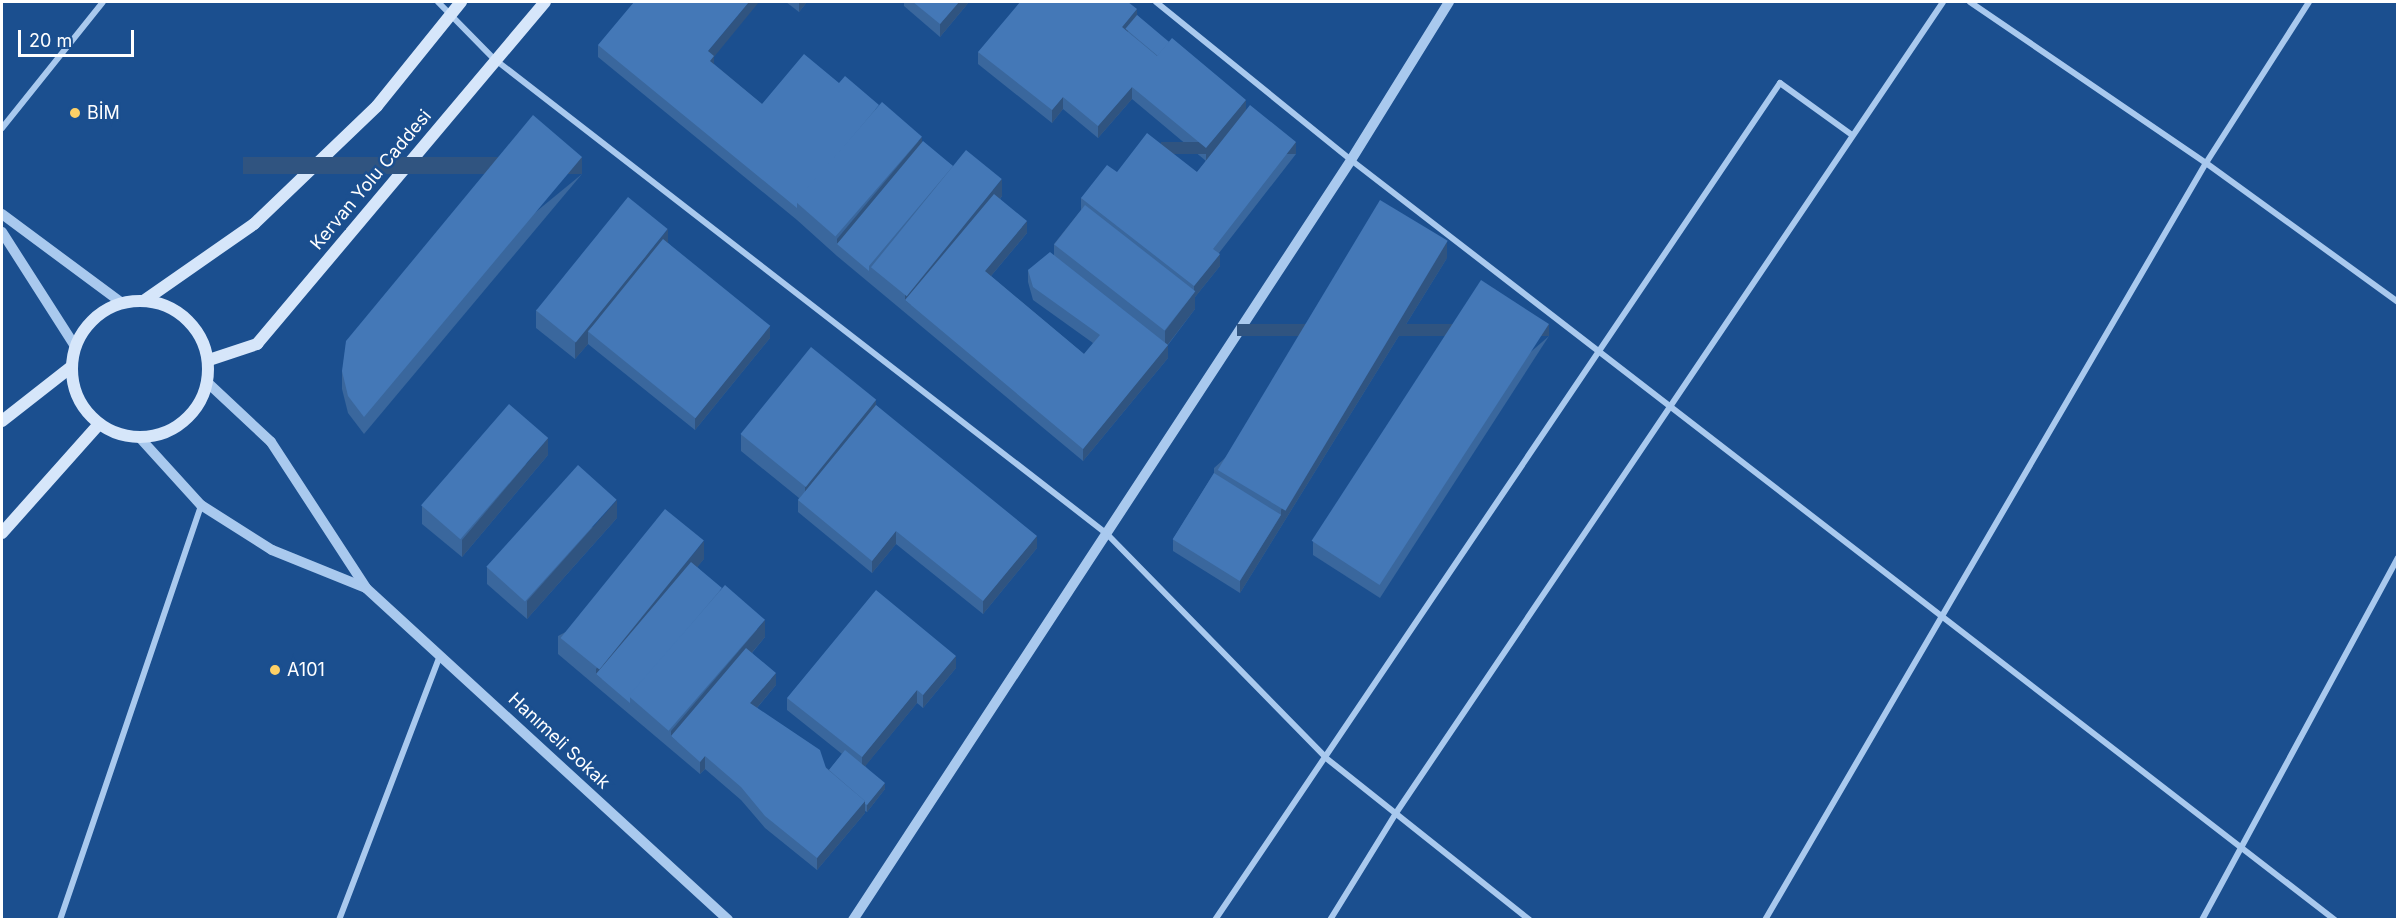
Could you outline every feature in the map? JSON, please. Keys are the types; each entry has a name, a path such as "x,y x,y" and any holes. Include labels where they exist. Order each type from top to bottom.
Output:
{"main road":[{"path":"145,300 254,224 377,106 461,2"},
{"name":"Kervan Yolu Caddesi","path":"208,360 257,344 493,58 545,2"},
{"path":"145,300 167,306 187,319 202,338 208,360 208,383 199,405 184,423 164,434 140,438 119,434 99,424 84,409 74,389 71,367 75,346 86,326 102,312 122,303 145,300"},
{"path":"2,421 71,367"},
{"path":"2,533 99,424"}],"street":[{"path":"2,128 103,2"},
{"path":"438,2 493,58 1107,534 1326,758 1530,920"},
{"path":"1156,2 1351,160 1941,613 2335,920"},
{"path":"853,920 1351,160 1449,2"},
{"path":"1330,920 1396,813 1943,2"},
{"path":"1971,2 2206,163 2397,302"},
{"path":"1765,920 1941,613 2206,163 2309,2"},
{"path":"1215,920 1326,758 1598,349 1780,83 1852,135"},
{"path":"2,214 122,303"},
{"path":"2,232 75,346"},
{"path":"208,383 270,442 366,588"},
{"path":"140,438 201,505 272,550 366,588"},
{"path":"60,920 201,505"},
{"path":"2202,920 2397,558"},
{"name":"Hanımeli Sokak","path":"366,588 729,920"},
{"path":"339,920 440,654"}],"building":[{"path":"634,2 749,2 708,51 714,56 710,61 762,104 804,54 839,83 845,76 879,105 797,203 797,208 598,45"},
{"path":"913,2 959,2 940,24"},
{"path":"1020,2 1128,2 1137,9 1122,27 1157,56 1172,38 1246,100 1206,148 1132,87 1098,126 1063,97 1052,110 978,52"},
{"path":"1137,15 1169,42 1158,56 1125,29"},
{"path":"882,102 922,137 835,236 795,202"},
{"path":"1250,105 1296,142 1213,249 1220,254 1194,286 1081,198 1107,165 1117,172 1147,133 1197,172"},
{"path":"533,115 582,157 364,417 348,396 342,371 346,341"},
{"path":"923,141 953,166 869,266 869,271 837,244"},
{"path":"966,150 1002,179 907,296 871,267"},
{"path":"994,194 1027,221 985,271 1084,354 1100,335 1033,287 1028,270 1050,252 1168,345 1083,449 905,300"},
{"path":"628,197 668,229 576,343 536,310"},
{"path":"1380,200 1448,241 1285,511 1218,470"},
{"path":"1085,205 1195,291 1165,331 1054,244"},
{"path":"663,239 770,326 695,418 588,331"},
{"path":"1481,280 1549,324 1380,585 1312,541"},
{"path":"811,347 876,400 806,487 741,434"},
{"path":"509,404 548,438 460,539 421,505"},
{"path":"876,405 1037,536 983,601 896,531 872,561 798,500"},
{"path":"578,465 617,500 525,602 486,567"},
{"path":"1214,473 1281,515 1240,581 1173,539"},
{"path":"665,509 704,540 599,669 561,638"},
{"path":"691,562 722,588 630,697 630,703 596,674"},
{"path":"725,585 765,620 669,731 629,696"},
{"path":"876,590 956,656 923,695 917,690 862,757 787,698"},
{"path":"746,648 776,673 750,703 820,750 826,768 865,801 817,858 765,816 741,787 705,756 700,762 671,736"},
{"path":"845,750 885,783 867,805 829,770"}],"place":[{"name":"BİM","path":"75,113"},
{"name":"A101","path":"275,670"}]}
